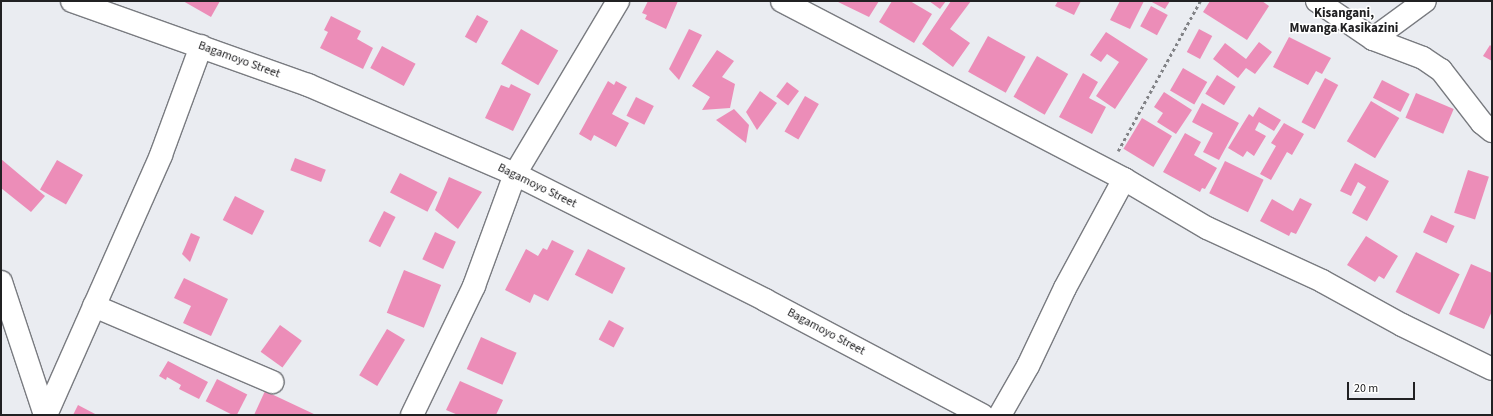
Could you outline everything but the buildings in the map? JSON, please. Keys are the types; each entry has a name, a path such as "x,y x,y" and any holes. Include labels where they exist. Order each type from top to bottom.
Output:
{"street":[{"name":"Bagamoyo Street","path":"72,1 308,85 515,174 758,297 982,415"},
{"path":"412,415 474,286 515,174 618,1"},
{"path":"782,1 1116,174 1207,228 1322,281 1402,325 1492,369"},
{"path":"1317,1 1374,40 1423,58 1441,70 1482,123 1492,131"},
{"path":"1374,40 1425,1"},
{"path":"45,415 161,155 201,46"},
{"path":"1000,415 1028,366 1116,174"},
{"path":"1,282 45,415"},
{"path":"94,306 272,382"}],"path":[{"path":"1116,174 1200,1"}],"district":[{"name":"Kisangani, Mwanga Kasikazini","path":"1344,22"}]}
